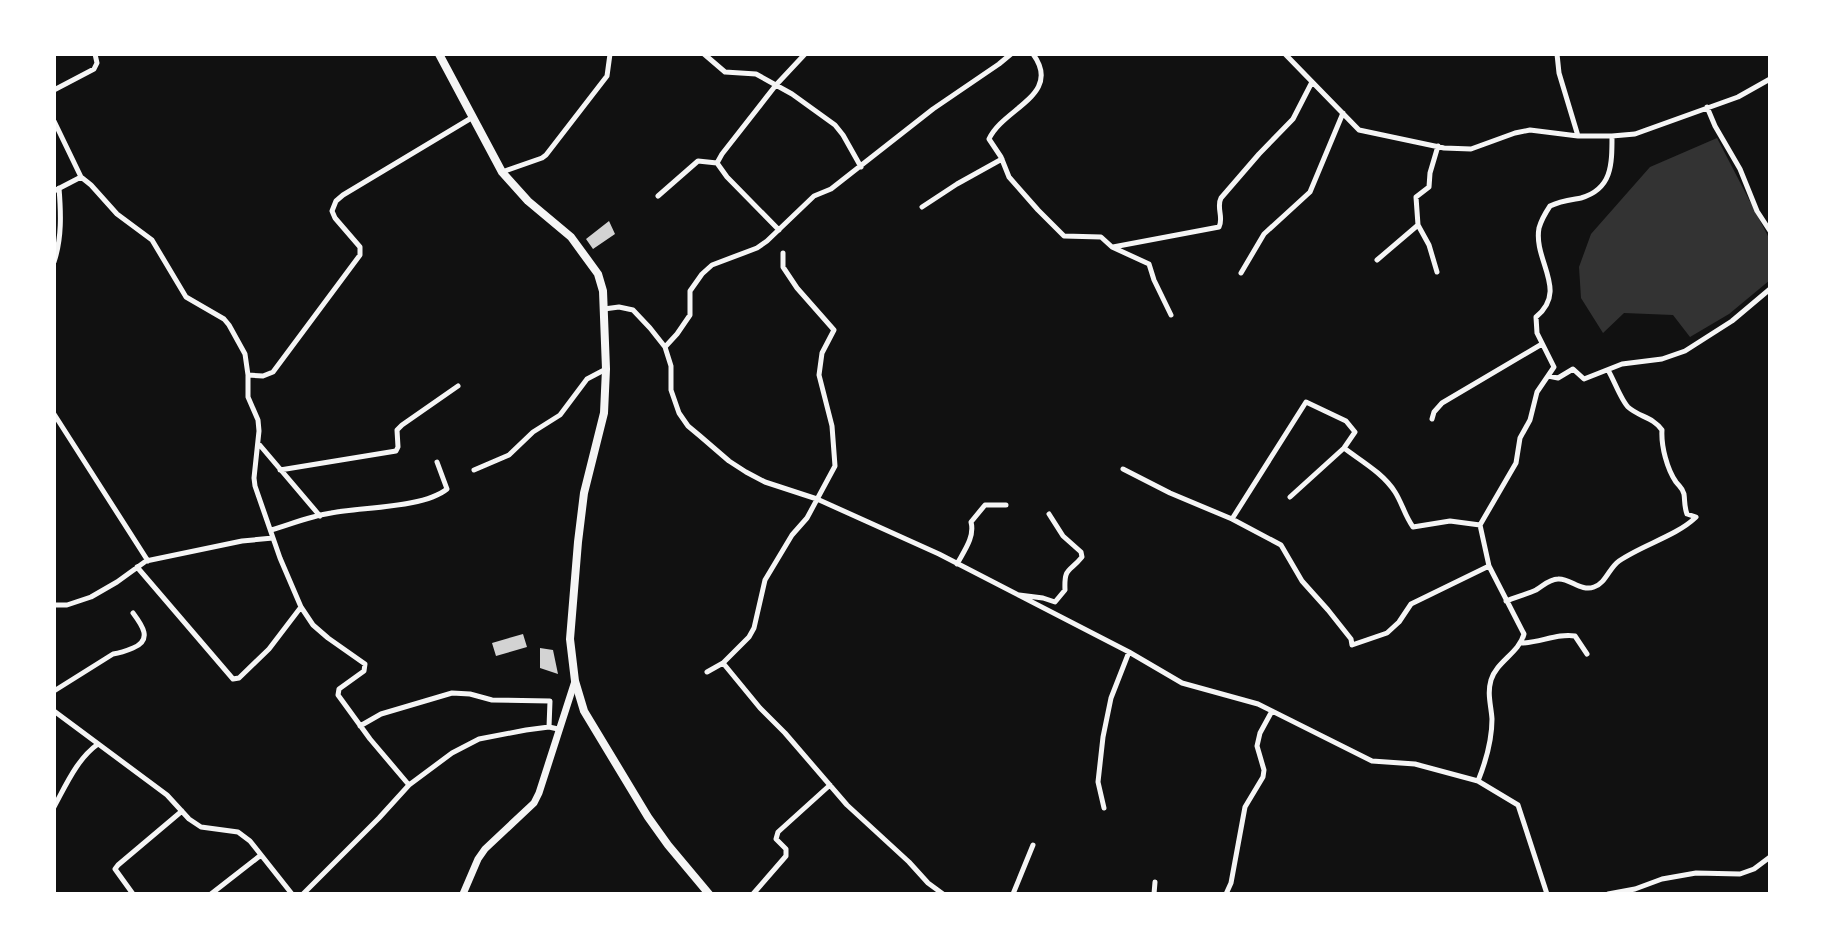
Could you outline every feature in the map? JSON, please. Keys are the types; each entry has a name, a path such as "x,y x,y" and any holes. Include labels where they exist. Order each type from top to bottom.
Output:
{"main road":[{"path":"439,54 502,172 528,201 571,237 598,274 604,309 604,413 584,493 578,542 570,639 575,681 584,711 648,817 709,894"}],"street":[{"path":"54,90 94,69 97,63 95,54"},
{"path":"502,172 546,155 607,76 610,54"},
{"path":"704,54 725,72 756,74 792,94 835,125 861,167"},
{"path":"717,163 776,85 805,54"},
{"path":"665,347 690,315 690,291 712,265 757,248 814,196 831,189 933,109 1011,54"},
{"path":"1033,54 1042,68 1037,90 990,135 989,139 1002,159 1004,169 1064,236 1101,237 1112,247 1149,264 1171,315"},
{"path":"1285,54 1359,130 1438,146 1471,149 1530,130 1578,136 1635,134 1738,97 1770,79"},
{"path":"1557,54 1559,73 1578,136"},
{"path":"1112,247 1219,227 1219,201 1293,119 1312,82"},
{"path":"1707,107 1740,169 1757,211 1770,231"},
{"path":"1241,273 1264,234 1310,192 1343,113"},
{"path":"248,375 263,376 273,372 358,258 360,247 332,211 336,201 473,117"},
{"path":"54,121 81,177 117,214 152,240 186,297 224,319 245,354 248,397 258,420 255,486 273,538 301,607 313,625 365,664 364,671 338,692 340,699 409,785"},
{"path":"1478,781 1489,753 1492,678 1521,643 1524,634 1489,566 1480,525 1516,463 1520,438 1530,420 1537,392 1554,367 1537,333 1536,317 1548,301 1550,281 1542,257 1539,227 1550,206 1600,189 1610,173 1612,136"},
{"path":"1437,272 1429,245 1418,225 1416,197 1429,187 1438,146"},
{"path":"922,207 1002,159"},
{"path":"658,196 698,161 717,163 779,230"},
{"path":"54,262 61,225 57,190 81,177"},
{"path":"1377,260 1418,225"},
{"path":"707,672 723,663 752,633 765,580 792,535 807,518 836,463 832,426 819,378 820,358 834,330 783,267 783,253"},
{"path":"1548,376 1558,378 1573,369 1584,379 1622,364 1662,359 1685,351 1732,321 1770,289"},
{"path":"604,309 619,307 633,310 650,328 665,347 671,366 671,390 679,413 688,426 746,472 765,482 817,499 957,564 1129,652 1182,683 1258,704 1372,761 1415,764 1478,781 1518,805 1547,894"},
{"path":"1432,419 1442,403 1542,344"},
{"path":"474,470 509,455 533,432 560,415 587,379 606,369"},
{"path":"1506,601 1555,579 1587,589 1597,587 1622,559 1685,527 1695,518 1687,514 1684,507 1684,493 1670,468 1662,430 1651,419 1630,409 1608,370"},
{"path":"280,470 396,451 397,430 458,386"},
{"path":"1232,519 1306,402 1346,421 1355,432 1344,448 1290,497"},
{"path":"54,414 148,561"},
{"path":"258,442 320,516"},
{"path":"1344,448 1384,478 1413,527 1450,521 1480,525"},
{"path":"271,530 320,516 437,496 447,489 437,462"},
{"path":"1123,469 1281,545 1302,581 1351,639 1352,645 1387,633 1411,604 1489,566"},
{"path":"957,564 971,538 971,522 985,505 1006,505"},
{"path":"1014,594 1055,602 1065,590 1064,576 1082,557 1049,514"},
{"path":"54,605 67,605 91,597 148,561 228,543 273,538"},
{"path":"137,567 233,679 239,678 269,649 301,607"},
{"path":"54,691 113,654 140,645 144,639 143,626 133,613"},
{"path":"1521,643 1566,634 1575,636 1587,654"},
{"path":"1104,808 1098,782 1103,737 1111,698 1129,652"},
{"path":"723,663 847,805 943,894"},
{"path":"463,894 485,849 534,803 554,728 575,681"},
{"path":"360,726 381,714 452,693 492,700 550,701 554,728"},
{"path":"54,711 167,795 201,827 238,832 250,841 292,894"},
{"path":"1226,894 1231,883 1245,807 1263,777 1257,746 1272,711"},
{"path":"303,894 409,785 452,753 479,739 554,728"},
{"path":"54,807 77,766 98,744"},
{"path":"753,894 786,856 786,849 776,839 778,832 830,785"},
{"path":"133,894 115,869 182,811"},
{"path":"1013,894 1033,845"},
{"path":"211,894 261,855"},
{"path":"1608,894 1696,873 1740,874 1754,869 1770,857"},
{"path":"1154,894 1155,882"}],"shaded area":[{"path":"1717,138 1770,240 1770,280 1729,314 1690,337 1673,315 1624,313 1603,333 1581,298 1579,267 1591,234 1650,167"}],"building":[{"path":"609,221 615,234 593,249 586,239"},
{"path":"523,634 527,647 496,656 492,643"},
{"path":"540,648 553,650 558,674 540,668"}]}
